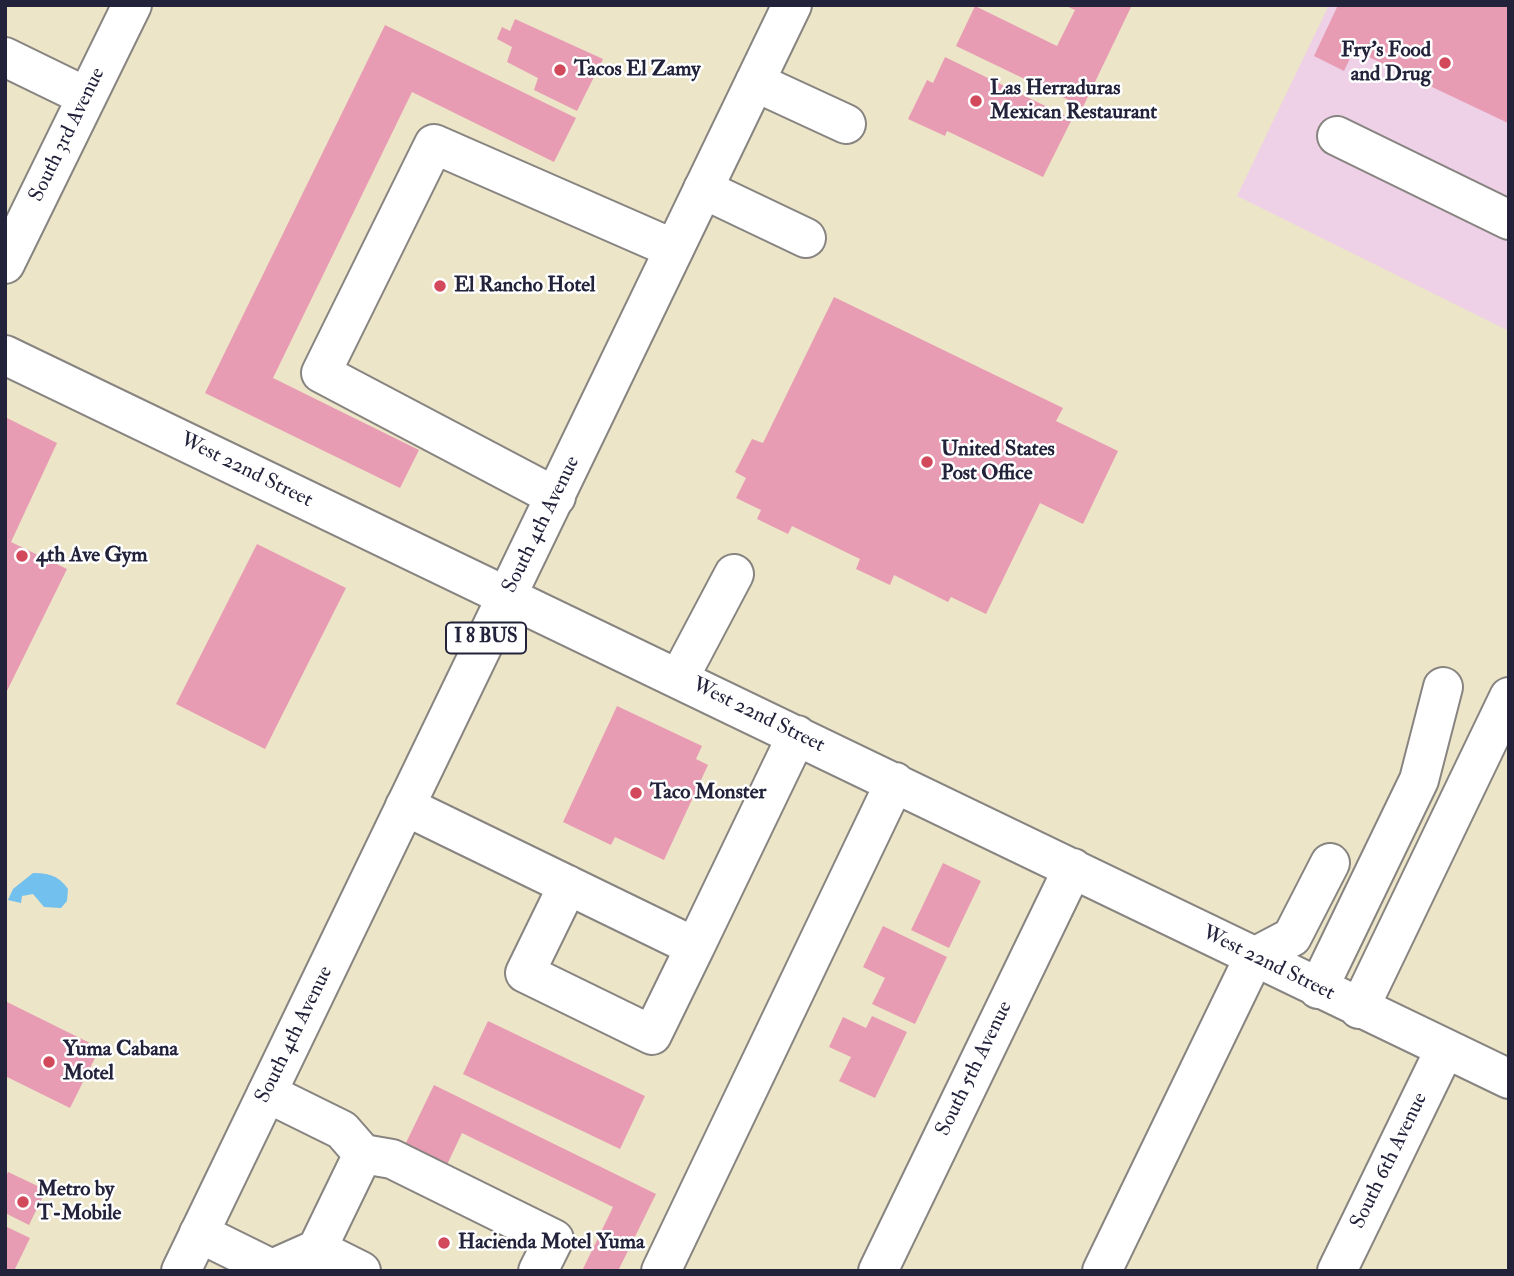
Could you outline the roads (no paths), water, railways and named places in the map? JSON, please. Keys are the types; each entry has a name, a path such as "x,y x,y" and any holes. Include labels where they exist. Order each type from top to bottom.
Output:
{"street":[{"name":"South 3rd Avenue","path":"6,259 132,5"},
{"name":"South 4th Avenue","path":"181,1271 792,5"},
{"path":"5,57 87,97"},
{"path":"755,82 845,124"},
{"path":"1337,136 1509,220"},
{"path":"556,497 321,373 434,144 674,249"},
{"path":"703,189 806,238"},
{"name":"West 22nd Street","path":"5,355 1073,868 1444,1051 1509,1079"},
{"path":"679,678 734,575"},
{"path":"1318,989 1419,780 1443,687"},
{"path":"1359,1009 1509,697"},
{"path":"568,885 525,973 653,1035 797,735"},
{"path":"661,1271 895,782"},
{"path":"405,806 695,947"},
{"path":"1102,1271 1254,957 1292,937 1330,863"},
{"name":"South 5th Avenue","path":"878,1271 1073,868"},
{"name":"South 6th Avenue","path":"1337,1271 1444,1051"},
{"path":"267,1093 342,1130 363,1154 392,1159 554,1239 538,1271"},
{"path":"199,1233 272,1269 317,1249 363,1154"},
{"path":"317,1249 361,1271"}],"water":[{"path":"33,873 53,876 65,885 68,889 67,901 61,908 44,907 33,894 22,896 21,903 8,900 13,889"}],"place":[{"name":"Fry's Food and Drug","path":"1445,63"},
{"name":"Tacos El Zamy","path":"560,70"},
{"name":"Las Herraduras Mexican Restaurant","path":"976,101"},
{"name":"El Rancho Hotel","path":"440,286"},
{"name":"United States Post Office","path":"927,462"},
{"name":"4th Ave Gym","path":"22,556"},
{"name":"Taco Monster","path":"636,793"},
{"name":"Yuma Cabana Motel","path":"49,1062"},
{"name":"Metro by T-Mobile","path":"23,1202"},
{"name":"Hacienda Motel Yuma","path":"444,1243"}]}
